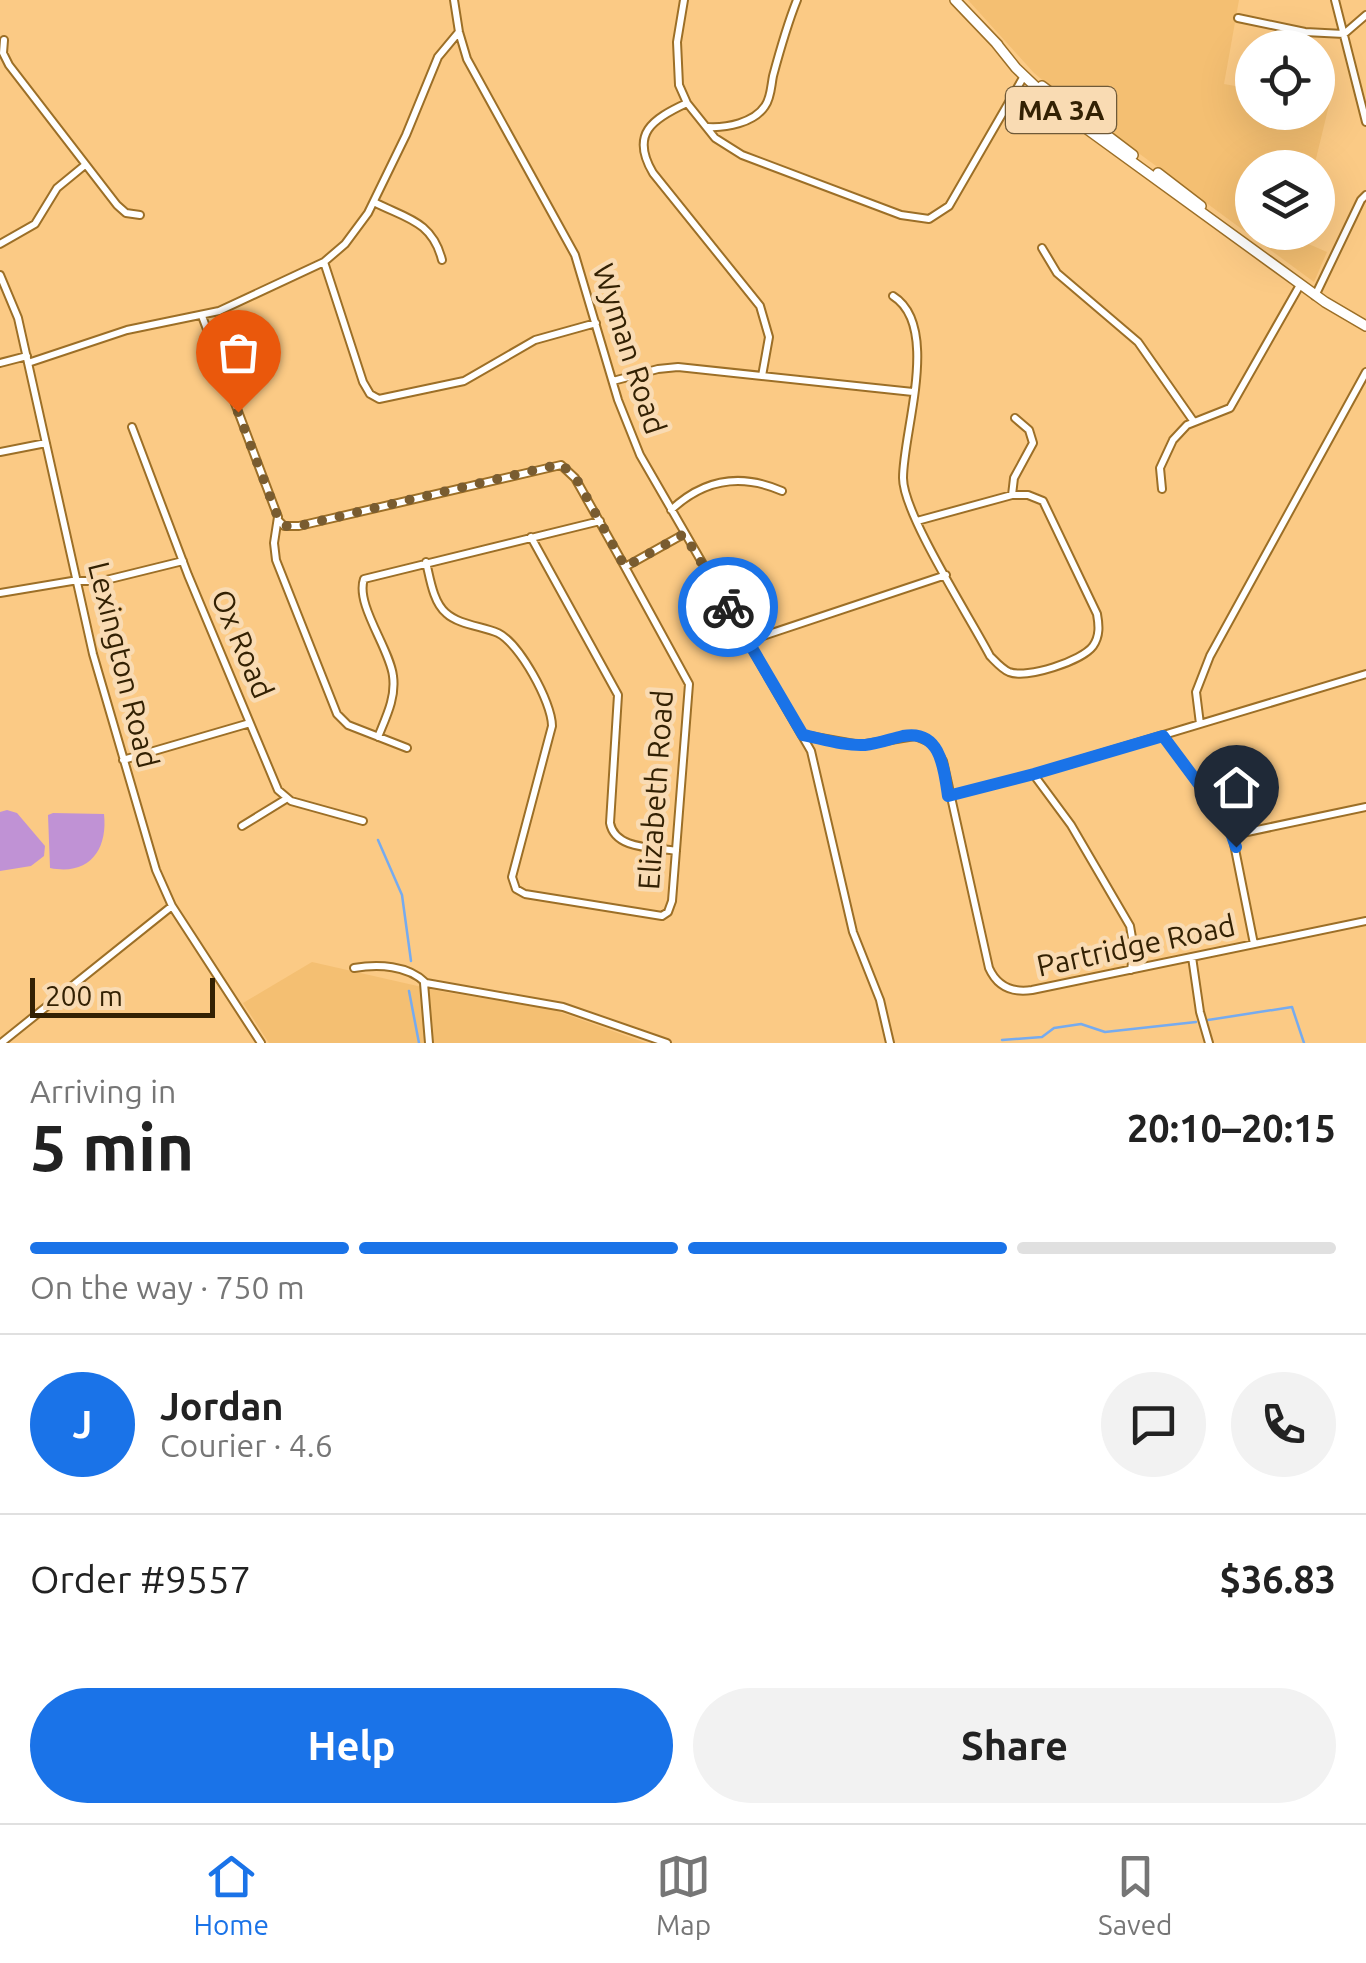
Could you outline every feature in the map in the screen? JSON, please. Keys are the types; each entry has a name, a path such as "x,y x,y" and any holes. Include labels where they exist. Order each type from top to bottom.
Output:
{"main road":[{"name":"MA 3A","path":"955,0 1058,108 1213,220"},
{"name":"MA 3A","path":"996,43 1052,94 1172,184 1213,220 1300,285 1366,326"}],"street":[{"name":"Wyman Road","path":"454,0 462,47 570,244 635,445 803,735 818,776 853,932 880,1000 890,1043"},
{"path":"684,0 677,72 687,104 724,146 901,216 938,216 949,206 1024,76"},
{"path":"706,127 742,122 766,105 784,34 798,0"},
{"path":"1336,0 1366,122"},
{"path":"1238,18 1306,32 1344,34 1366,15"},
{"path":"0,363 28,360 127,330 202,316 244,302 324,262 351,238 374,202 438,56 458,32"},
{"path":"4,40 3,53 9,66 85,165 121,210 140,216"},
{"path":"438,56 462,47"},
{"path":"687,104 658,118 648,129 643,142 645,157 653,173 760,306 769,337 762,376"},
{"path":"0,244 35,224 57,188 85,165"},
{"path":"1316,296 1366,195"},
{"path":"374,202 416,220 434,242 442,260"},
{"path":"1042,248 1057,273 1138,342 1194,422"},
{"path":"324,262 363,382 370,394 379,399 464,381 535,340 596,323"},
{"name":"Lexington Road","path":"0,275 16,308 97,672 156,870 172,906 261,1043"},
{"path":"1162,489 1160,472 1180,431 1223,413 1234,403 1300,285"},
{"path":"893,296 903,302 917,340 903,479 907,499 917,521 990,656 1009,672 1028,673 1063,664 1095,644 1097,614 1050,510 1039,498 1012,495 917,521"},
{"path":"202,316 279,520 274,542 276,560 336,710 345,723 407,748"},
{"path":"613,382 678,367 913,392"},
{"path":"1200,724 1196,692 1210,656 1366,372"},
{"path":"1012,495 1013,481 1032,443 1030,432 1015,418"},
{"name":"Ox Road","path":"132,428 250,723 278,790 286,799"},
{"path":"0,452 46,443"},
{"name":"Elizabeth Road","path":"279,520 284,526 299,526 561,464 571,471 688,684 672,901 668,912 662,916 525,894 516,889 512,878 552,726 550,710 512,642 453,618 441,608 426,562"},
{"path":"672,510 702,489 727,480 746,479 782,491"},
{"path":"378,736 393,699 393,674 362,594 362,584 369,576 600,521"},
{"path":"625,567 684,534"},
{"path":"530,537 618,695 610,824 613,834 624,842 676,852"},
{"path":"0,593 132,576 183,561"},
{"path":"748,642 946,575"},
{"path":"948,796 1366,674"},
{"path":"124,760 250,723"},
{"name":"Partridge Road","path":"803,735 852,745 906,736 932,743 940,754 987,964 998,982 1022,992 1366,922"},
{"path":"1163,736 1233,835 1254,944"},
{"path":"1034,774 1072,825 1130,926 1134,938 1131,970"},
{"path":"242,826 286,799 363,821"},
{"path":"1233,835 1366,807"},
{"path":"1,1043 172,906"},
{"path":"1192,957 1209,1043"},
{"path":"354,968 373,964 390,967 424,981 563,1007 667,1043"},
{"path":"424,981 429,1043"}],"shaded area":[{"path":"968,0 1239,0 1224,84 1235,86 1235,130 1323,130 1318,150 1235,150 1235,224 1034,73"},
{"path":"1270,250 1327,252 1314,282"},
{"path":"0,812 17,813 45,846 44,856 31,866 0,871"},
{"path":"104,814 103,839 85,864 50,868 48,815"},
{"path":"312,962 444,992 551,1009 646,1043 269,1043 243,1003"}],"waterway":[{"path":"378,840 402,895 411,961"},
{"path":"409,991 419,1043"},
{"path":"1208,1020 1292,1007 1304,1043"},
{"path":"1002,1040 1042,1037 1054,1028 1081,1024 1105,1032 1196,1022"}],"way so far":[{"path":"238,412 284,526 299,526 561,464 576,478 625,567 684,534 728,607"}],"route":[{"path":"728,607 803,735 852,745 921,737 940,754 948,796 1163,736 1227,822 1236,847"}]}
